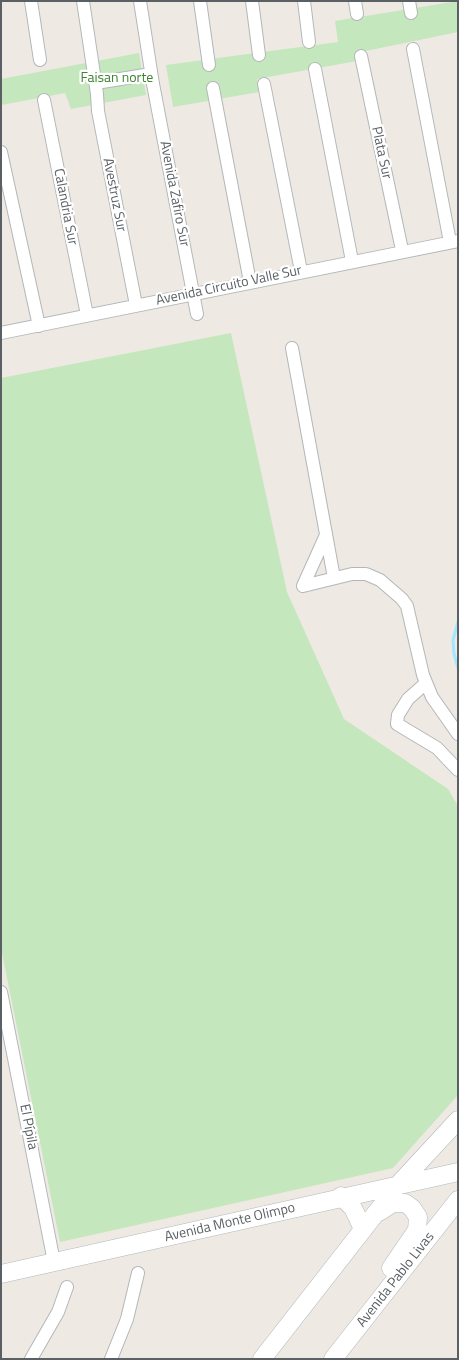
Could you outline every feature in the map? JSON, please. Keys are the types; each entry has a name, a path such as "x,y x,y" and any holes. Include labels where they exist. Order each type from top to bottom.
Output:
{"main road":[{"path":"262,1359 397,1186 458,1120"},
{"name":"Avenida Monte Olimpo","path":"1,1274 341,1196 458,1172"},
{"path":"341,1196 353,1208 363,1229"},
{"name":"Avenida Pablo Livas","path":"333,1359 458,1200"},
{"path":"359,1328 384,1278 418,1226 417,1214 405,1203 394,1203 375,1214"}],"street":[{"path":"31,1 40,60"},
{"name":"Avestruz Sur","path":"83,1 96,84 98,111 136,305"},
{"name":"Avenida Zafiro Sur","path":"140,1 151,74 197,314"},
{"path":"200,1 209,65"},
{"path":"252,1 259,54"},
{"path":"304,1 310,42"},
{"path":"413,49 454,241"},
{"name":"Plata Sur","path":"361,56 402,250"},
{"path":"315,69 352,261"},
{"path":"96,84 151,74"},
{"path":"264,84 301,271"},
{"path":"213,88 250,282"},
{"name":"Calandria Sur","path":"44,100 87,315"},
{"path":"1,152 39,326"},
{"name":"Avenida Circuito Valle Sur","path":"1,333 402,250 454,241"},
{"path":"292,348 334,578"},
{"path":"326,535 303,586 352,574 366,574 380,580 402,598 407,606 426,683 432,697 458,734"},
{"path":"426,683 408,699 398,715 397,724 437,748 458,770"},
{"name":"El Pípila","path":"1,992 54,1262"},
{"path":"111,1359 127,1319 138,1273"},
{"path":"31,1359 58,1312 67,1287"}],"green space":[{"path":"458,1 458,32 356,53 357,61 257,79 259,92 173,107 166,65 338,42 335,21"},
{"name":"Faisan norte","path":"139,53 146,95 71,109 65,93 1,105 1,79"},
{"path":"231,333 287,592 344,719 448,789 458,806 458,1095 393,1168 60,1242 1,948 1,378"}],"waterway":[{"path":"458,622 453,640 458,668"}]}
